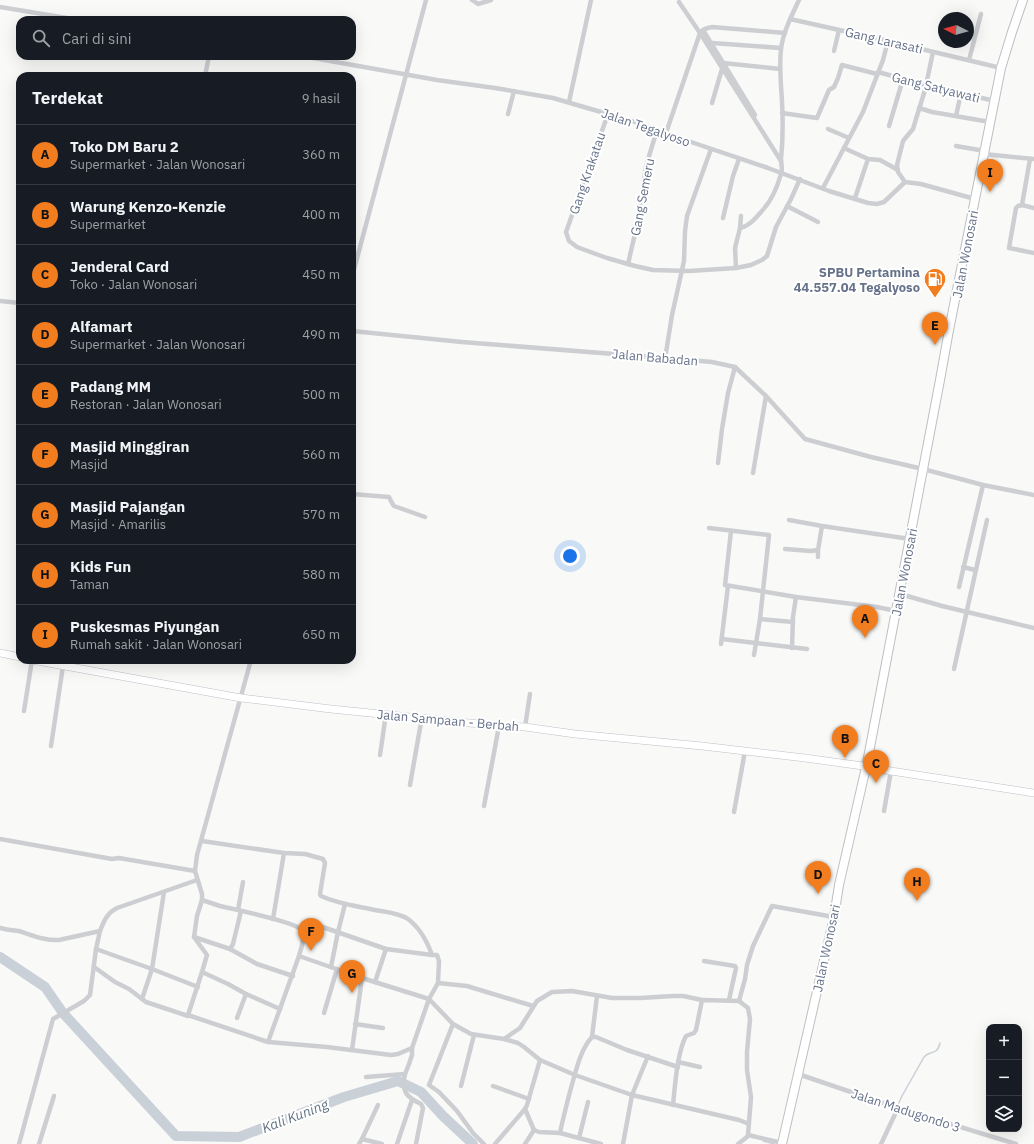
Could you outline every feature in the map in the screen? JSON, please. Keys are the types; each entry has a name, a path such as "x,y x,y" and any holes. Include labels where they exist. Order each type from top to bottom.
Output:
{"highway":[{"name":"Jalan Wonosari","path":"782,1144 834,917 839,885 867,766 949,330 1001,68 1023,0"}],"main road":[{"path":"0,653 16,657"},
{"name":"Jalan Sampaan - Berbah","path":"53,664 241,698 331,709 499,726 525,727 575,734 745,751 867,766 1034,793"}],"street":[{"path":"356,262 426,0"},
{"path":"472,0 478,4 491,0"},
{"path":"569,102 591,0"},
{"path":"740,228 751,223 765,209 782,173 781,159 783,146 780,69 781,48 790,19 799,0"},
{"path":"679,2 712,43 781,159"},
{"path":"0,7 55,16"},
{"path":"969,60 981,14"},
{"name":"Gang Larasati","path":"790,19 1001,68"},
{"path":"666,133 702,31 712,27 785,33"},
{"path":"834,51 839,30"},
{"path":"702,31 722,68 781,159"},
{"path":"822,188 861,118 883,60 888,41"},
{"path":"712,43 781,48"},
{"path":"933,52 913,129 904,141 897,165 898,172 906,182 921,184 975,199"},
{"path":"206,72 208,60"},
{"name":"Jalan Tegalyoso","path":"325,60 437,80 514,91 569,102 666,133 822,188 868,202 878,204 884,202 906,182"},
{"path":"723,63 780,69"},
{"name":"Gang Satyawati","path":"782,113 816,118 829,90 834,86 838,78 842,65 995,101"},
{"path":"712,103 722,68"},
{"path":"889,126 903,79"},
{"path":"508,114 514,91"},
{"path":"956,116 960,93"},
{"path":"919,108 932,112 990,122"},
{"name":"Gang Krakatau","path":"608,114 566,232 568,241 577,247 628,264"},
{"path":"828,129 849,138"},
{"name":"Gang Semeru","path":"628,264 637,225 646,166 657,130"},
{"path":"956,146 985,153 1032,159 1022,205"},
{"path":"844,148 868,159 880,160 898,170"},
{"path":"665,359 672,315 684,261 687,216 711,149"},
{"path":"723,218 739,159"},
{"path":"855,198 868,159"},
{"path":"628,264 653,270 682,271 736,268 751,265 762,260 767,256 776,227 800,180"},
{"path":"1034,208 1022,205 1016,208 1009,248 1034,253"},
{"path":"787,206 818,222"},
{"path":"736,268 735,248 740,228 741,216"},
{"path":"0,301 16,303"},
{"name":"Jalan Babadan","path":"356,331 462,342 712,362 735,367"},
{"path":"718,463 728,393 735,367 766,396 805,439 983,485 1034,495"},
{"path":"753,473 766,396"},
{"path":"959,588 983,485"},
{"path":"356,494 389,497 394,506 425,517"},
{"path":"789,520 910,538"},
{"path":"954,669 986,520"},
{"path":"818,557 822,526"},
{"path":"709,528 769,535 760,619 754,655"},
{"path":"721,644 728,586 725,585 731,531"},
{"path":"785,549 811,551 818,550"},
{"path":"957,564 975,570"},
{"path":"728,586 896,611"},
{"path":"900,594 966,612 1034,628"},
{"path":"792,648 796,596"},
{"path":"760,619 793,622"},
{"path":"722,639 807,649"},
{"path":"24,711 31,664"},
{"path":"188,1016 207,959 207,955 194,937 197,916 202,900 202,894 195,871 198,855 250,664"},
{"path":"51,746 64,666"},
{"path":"525,727 530,694"},
{"path":"380,755 386,714"},
{"path":"410,785 422,718"},
{"path":"484,806 499,726"},
{"path":"734,812 745,751"},
{"path":"884,811 891,771"},
{"path":"0,839 112,859 119,858 195,871"},
{"path":"202,842 284,853 305,854 323,858 325,863 320,894 321,896 345,904 396,914 408,919 422,933 432,955"},
{"path":"273,919 284,853"},
{"path":"19,1144 53,1019 84,1001 90,995 96,949 100,931 106,917 112,910 197,880"},
{"path":"230,949 233,944 240,911 243,882"},
{"path":"142,999 152,969 164,892"},
{"path":"202,900 297,927 304,936 293,976 268,1042"},
{"path":"331,967 345,904"},
{"path":"739,1001 753,946 772,906 834,917"},
{"path":"302,932 308,927 317,925 386,949 437,955 439,961 438,983 429,999 412,1048 411,1059 404,1075 403,1086 405,1093 412,1100 421,1104 423,1108 416,1144"},
{"path":"0,928 52,941 100,931"},
{"path":"194,937 230,949 257,964 293,976"},
{"path":"96,949 198,987"},
{"path":"375,982 386,949"},
{"path":"299,956 429,999 453,1024 474,1035 504,1039 518,1043 524,1046 540,1060 575,1075 632,1095 732,1118 749,1124"},
{"path":"704,961 735,966 736,968 729,1000"},
{"path":"94,967 102,974 129,989 146,1002 268,1042 395,1055 412,1048"},
{"path":"324,1013 337,969"},
{"path":"202,972 280,1009"},
{"path":"352,1050 362,978"},
{"path":"438,983 467,986 533,1006"},
{"path":"504,1039 520,1028 537,1001 552,992 572,991 612,998 683,996 702,1000 739,1001 748,1008 750,1014 747,1070 751,1097 748,1135 738,1144"},
{"path":"236,1018 246,994"},
{"path":"560,1133 582,1054 587,1041 592,1037 597,996"},
{"path":"673,1105 678,1064 684,1039 696,1030 702,1000"},
{"path":"355,1024 383,1028"},
{"path":"453,1024 428,1085 439,1092 458,1111 473,1133 484,1144"},
{"path":"461,1086 474,1035"},
{"path":"592,1037 596,1037 627,1050 648,1056 678,1064 700,1067"},
{"path":"623,1144 632,1095 648,1056"},
{"path":"495,1144 525,1109 540,1060"},
{"name":"Jalan Madugondo 3","path":"798,1074 898,1108 1016,1144"},
{"path":"366,1077 404,1075"},
{"path":"493,1086 528,1099"},
{"path":"39,1144 54,1096"},
{"path":"397,1144 412,1100"},
{"path":"579,1138 588,1102"},
{"path":"378,1105 361,1142 382,1144"},
{"path":"882,1144 898,1108"},
{"path":"525,1109 534,1130 539,1132 560,1133 600,1144"},
{"path":"525,1144 534,1130"},
{"path":"748,1135 782,1144"}],"waterway":[{"name":"Kali Kuning","path":"0,957 45,987 63,1013 176,1136 239,1137 344,1097 398,1081 421,1092 443,1116 473,1144"},
{"path":"897,1107 924,1057 937,1050 940,1043"},
{"path":"763,1141 774,1144"}],"place":[{"name":"Puskesmas Piyungan","path":"990,192"},
{"name":"SPBU Pertamina 44.557.04 Tegalyoso","path":"935,298"},
{"name":"Padang MM","path":"935,345"},
{"name":"Toko DM Baru 2","path":"865,638"},
{"name":"Warung Kenzo-Kenzie","path":"845,758"},
{"name":"Jenderal Card","path":"876,783"},
{"name":"Alfamart","path":"818,894"},
{"name":"Kids Fun","path":"917,901"},
{"name":"Masjid Minggiran","path":"311,951"},
{"name":"Masjid Pajangan","path":"352,993"}]}
